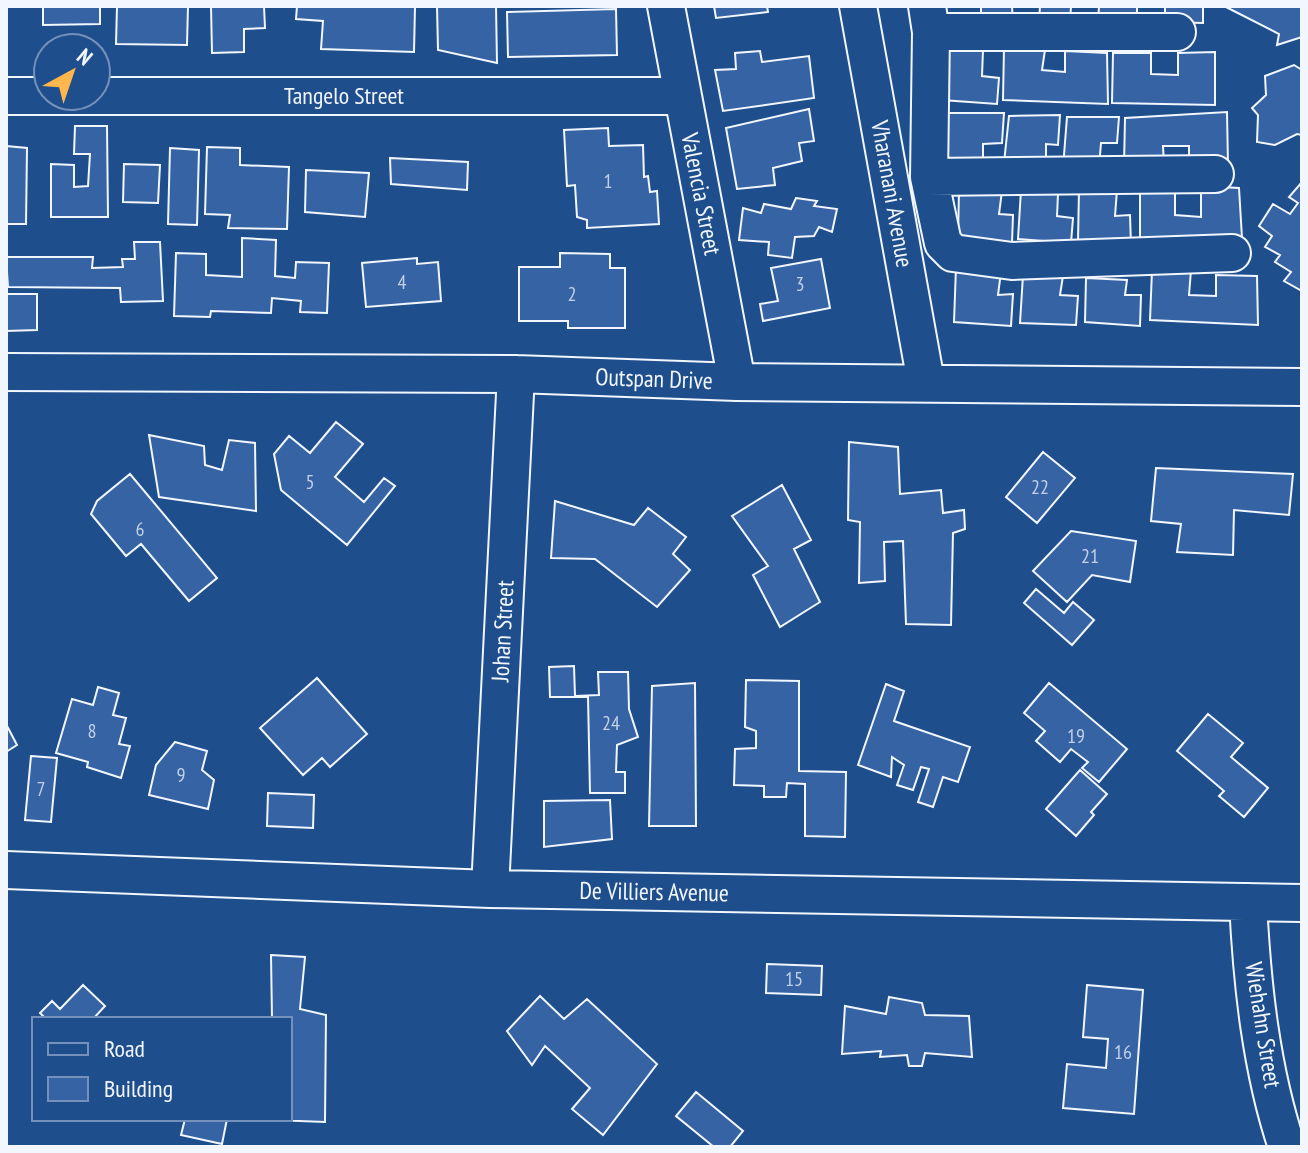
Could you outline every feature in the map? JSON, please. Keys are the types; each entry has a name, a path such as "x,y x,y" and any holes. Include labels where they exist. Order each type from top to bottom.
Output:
{"street":[{"name":"Valencia Street","path":"666,6 737,382"},
{"name":"Vharanani Avenue","path":"858,6 926,382"},
{"path":"1177,32 929,19 929,177 943,243 953,253 1012,261 1232,253"},
{"name":"Tangelo Street","path":"6,96 682,96"},
{"path":"929,177 1215,174"},
{"name":"Outspan Drive","path":"6,372 516,374 737,382 1302,387"},
{"name":"Johan Street","path":"490,889 516,374"},
{"name":"De Villiers Avenue","path":"6,870 490,889 1302,903"},
{"name":"Wiehahn Street","path":"1248,902 1256,1004 1272,1090 1287,1147"}],"building":[{"path":"43,6 100,6 100,24 43,25"},
{"path":"117,6 188,6 187,45 116,44"},
{"path":"211,6 264,6 265,28 244,29 244,52 212,53"},
{"path":"297,6 415,6 414,52 321,49 323,21 296,19"},
{"path":"437,6 496,6 497,63 438,50"},
{"path":"714,6 767,6 768,12 716,18"},
{"path":"981,6 1012,6 1013,23 981,21"},
{"path":"1040,6 1071,6 1070,22 1039,21"},
{"path":"1099,6 1137,6 1137,24 1098,25"},
{"path":"1165,6 1203,6 1203,23 1165,22"},
{"path":"1224,6 1302,6 1302,37 1277,45 1279,34"},
{"path":"616,9 617,55 508,57 507,12"},
{"path":"1004,47 1045,50 1042,70 1065,72 1065,51 1107,53 1108,104 1003,100"},
{"path":"945,50 983,50 982,76 999,78 997,104 942,100"},
{"path":"760,51 762,62 809,56 814,98 723,111 715,70 736,69 735,53"},
{"path":"1215,52 1215,105 1112,103 1113,53 1151,53 1151,74 1178,75 1178,53"},
{"path":"1294,65 1302,70 1302,135 1297,134 1275,145 1257,142 1258,115 1252,108 1266,95 1265,76"},
{"path":"809,109 814,141 799,143 802,161 773,168 775,185 737,189 726,128"},
{"path":"1227,112 1228,165 1189,167 1189,146 1163,146 1164,164 1124,166 1125,118"},
{"path":"947,113 1004,113 1002,143 983,144 983,167 945,167"},
{"path":"1060,115 1058,145 1046,144 1046,165 1004,163 1009,116"},
{"path":"1067,117 1119,117 1117,143 1101,143 1099,167 1063,168"},
{"path":"75,126 107,126 108,217 51,217 51,164 74,165 74,187 88,186 90,154 74,154"},
{"path":"608,128 609,146 643,145 644,177 648,176 650,192 657,191 659,224 587,228 587,220 577,217 575,185 567,186 564,130"},
{"path":"6,146 27,148 26,224 6,224"},
{"path":"207,147 240,148 240,165 289,167 287,229 228,228 230,215 205,214"},
{"path":"170,148 199,150 197,225 168,224"},
{"path":"390,158 468,162 467,190 391,184"},
{"path":"124,164 160,165 158,203 123,202"},
{"path":"306,170 369,173 365,217 305,212"},
{"path":"1302,182 1302,291 1284,281 1291,272 1275,262 1280,255 1265,247 1272,236 1259,226 1273,204 1290,214 1298,203 1289,197"},
{"path":"1201,186 1239,188 1242,238 1140,240 1140,188 1175,188 1175,215 1201,217"},
{"path":"959,189 1002,191 999,214 1013,215 1012,243 958,240"},
{"path":"1079,189 1117,190 1115,216 1130,215 1131,245 1078,242"},
{"path":"1021,190 1058,194 1057,216 1073,218 1071,243 1018,239"},
{"path":"796,198 817,201 814,206 837,209 832,232 819,227 814,236 795,237 792,258 768,255 769,242 739,240 743,208 761,213 764,204 791,209"},
{"path":"242,238 276,240 275,276 295,278 296,262 329,263 327,313 300,312 301,301 272,298 271,313 211,311 210,317 174,316 176,253 206,254 206,275 242,277"},
{"path":"134,242 160,242 163,301 121,302 120,288 8,287 6,257 93,257 92,268 123,267 122,259 135,259"},
{"path":"560,253 610,254 610,268 625,268 625,328 568,328 568,321 519,321 519,267 560,267"},
{"path":"417,258 417,264 438,262 441,301 366,307 362,263"},
{"path":"821,259 830,308 763,321 760,304 778,301 771,268"},
{"path":"956,267 1001,272 998,295 1013,294 1011,326 954,322"},
{"path":"1152,270 1191,270 1189,295 1216,296 1216,275 1257,276 1258,325 1150,320"},
{"path":"1023,275 1063,276 1060,295 1078,296 1076,325 1020,323"},
{"path":"1086,278 1127,280 1125,295 1141,295 1140,326 1085,322"},
{"path":"6,294 37,294 37,330 6,331"},
{"path":"336,422 363,444 335,477 364,502 384,478 395,486 347,545 281,490 274,454 289,436 310,453"},
{"path":"149,435 204,446 205,465 222,470 229,440 255,443 256,511 159,497"},
{"path":"849,442 898,447 900,494 941,490 943,513 964,510 965,529 953,533 951,625 906,624 903,541 884,542 885,581 859,583 860,522 848,520"},
{"path":"1043,452 1075,478 1037,523 1006,497"},
{"path":"1156,468 1293,474 1289,515 1234,510 1233,555 1177,552 1181,524 1151,521"},
{"path":"130,474 217,578 189,601 141,544 126,556 91,514 97,501"},
{"path":"782,485 811,540 794,549 820,602 780,627 753,575 768,566 732,516"},
{"path":"555,501 634,525 648,508 686,537 673,554 690,570 657,607 595,559 551,558"},
{"path":"1071,531 1136,541 1130,582 1092,575 1067,602 1033,571"},
{"path":"1036,589 1064,613 1073,602 1094,620 1072,645 1024,603"},
{"path":"574,666 575,696 599,695 598,672 628,672 629,709 638,737 617,745 616,772 625,772 625,793 590,793 588,697 550,697 549,667"},
{"path":"317,678 367,734 330,767 322,758 303,775 260,728"},
{"path":"746,680 799,681 799,771 846,772 845,837 805,836 805,784 787,783 786,797 764,797 764,786 734,785 735,749 756,748 756,731 745,727"},
{"path":"695,683 696,826 649,826 652,686"},
{"path":"1049,683 1127,749 1099,782 1082,768 1088,762 1071,749 1060,762 1036,741 1045,731 1024,713"},
{"path":"886,684 904,691 894,721 970,747 958,782 943,777 933,807 918,802 929,769 921,767 913,790 897,785 904,765 892,757 891,777 858,765"},
{"path":"98,687 119,693 113,715 126,718 119,744 130,746 121,778 87,767 88,762 56,753 72,699 93,705"},
{"path":"1208,714 1243,743 1231,757 1268,788 1244,817 1219,796 1224,791 1177,751"},
{"path":"6,724 17,745 6,752"},
{"path":"175,742 207,751 202,770 214,780 208,809 149,795 156,765"},
{"path":"31,756 57,758 51,822 25,820"},
{"path":"1080,770 1107,794 1076,836 1046,809"},
{"path":"268,793 314,795 313,828 267,826"},
{"path":"610,800 612,839 544,847 544,801"},
{"path":"271,955 305,957 300,1009 326,1015 325,1122 292,1121 292,1017 272,1017"},
{"path":"767,964 822,966 821,995 766,993"},
{"path":"83,985 105,1006 95,1017 44,1017 40,1013 52,1001 60,1009"},
{"path":"1087,985 1143,990 1134,1114 1063,1108 1067,1064 1106,1068 1108,1039 1083,1037"},
{"path":"540,996 564,1019 587,999 657,1064 603,1135 572,1109 590,1088 545,1046 532,1065 507,1031"},
{"path":"889,997 922,1003 925,1015 969,1016 972,1057 925,1053 922,1066 909,1066 907,1055 880,1057 881,1051 842,1054 845,1006 886,1014"},
{"path":"696,1092 743,1131 730,1147 714,1147 676,1116"},
{"path":"184,1121 227,1121 222,1144 181,1135"}]}
